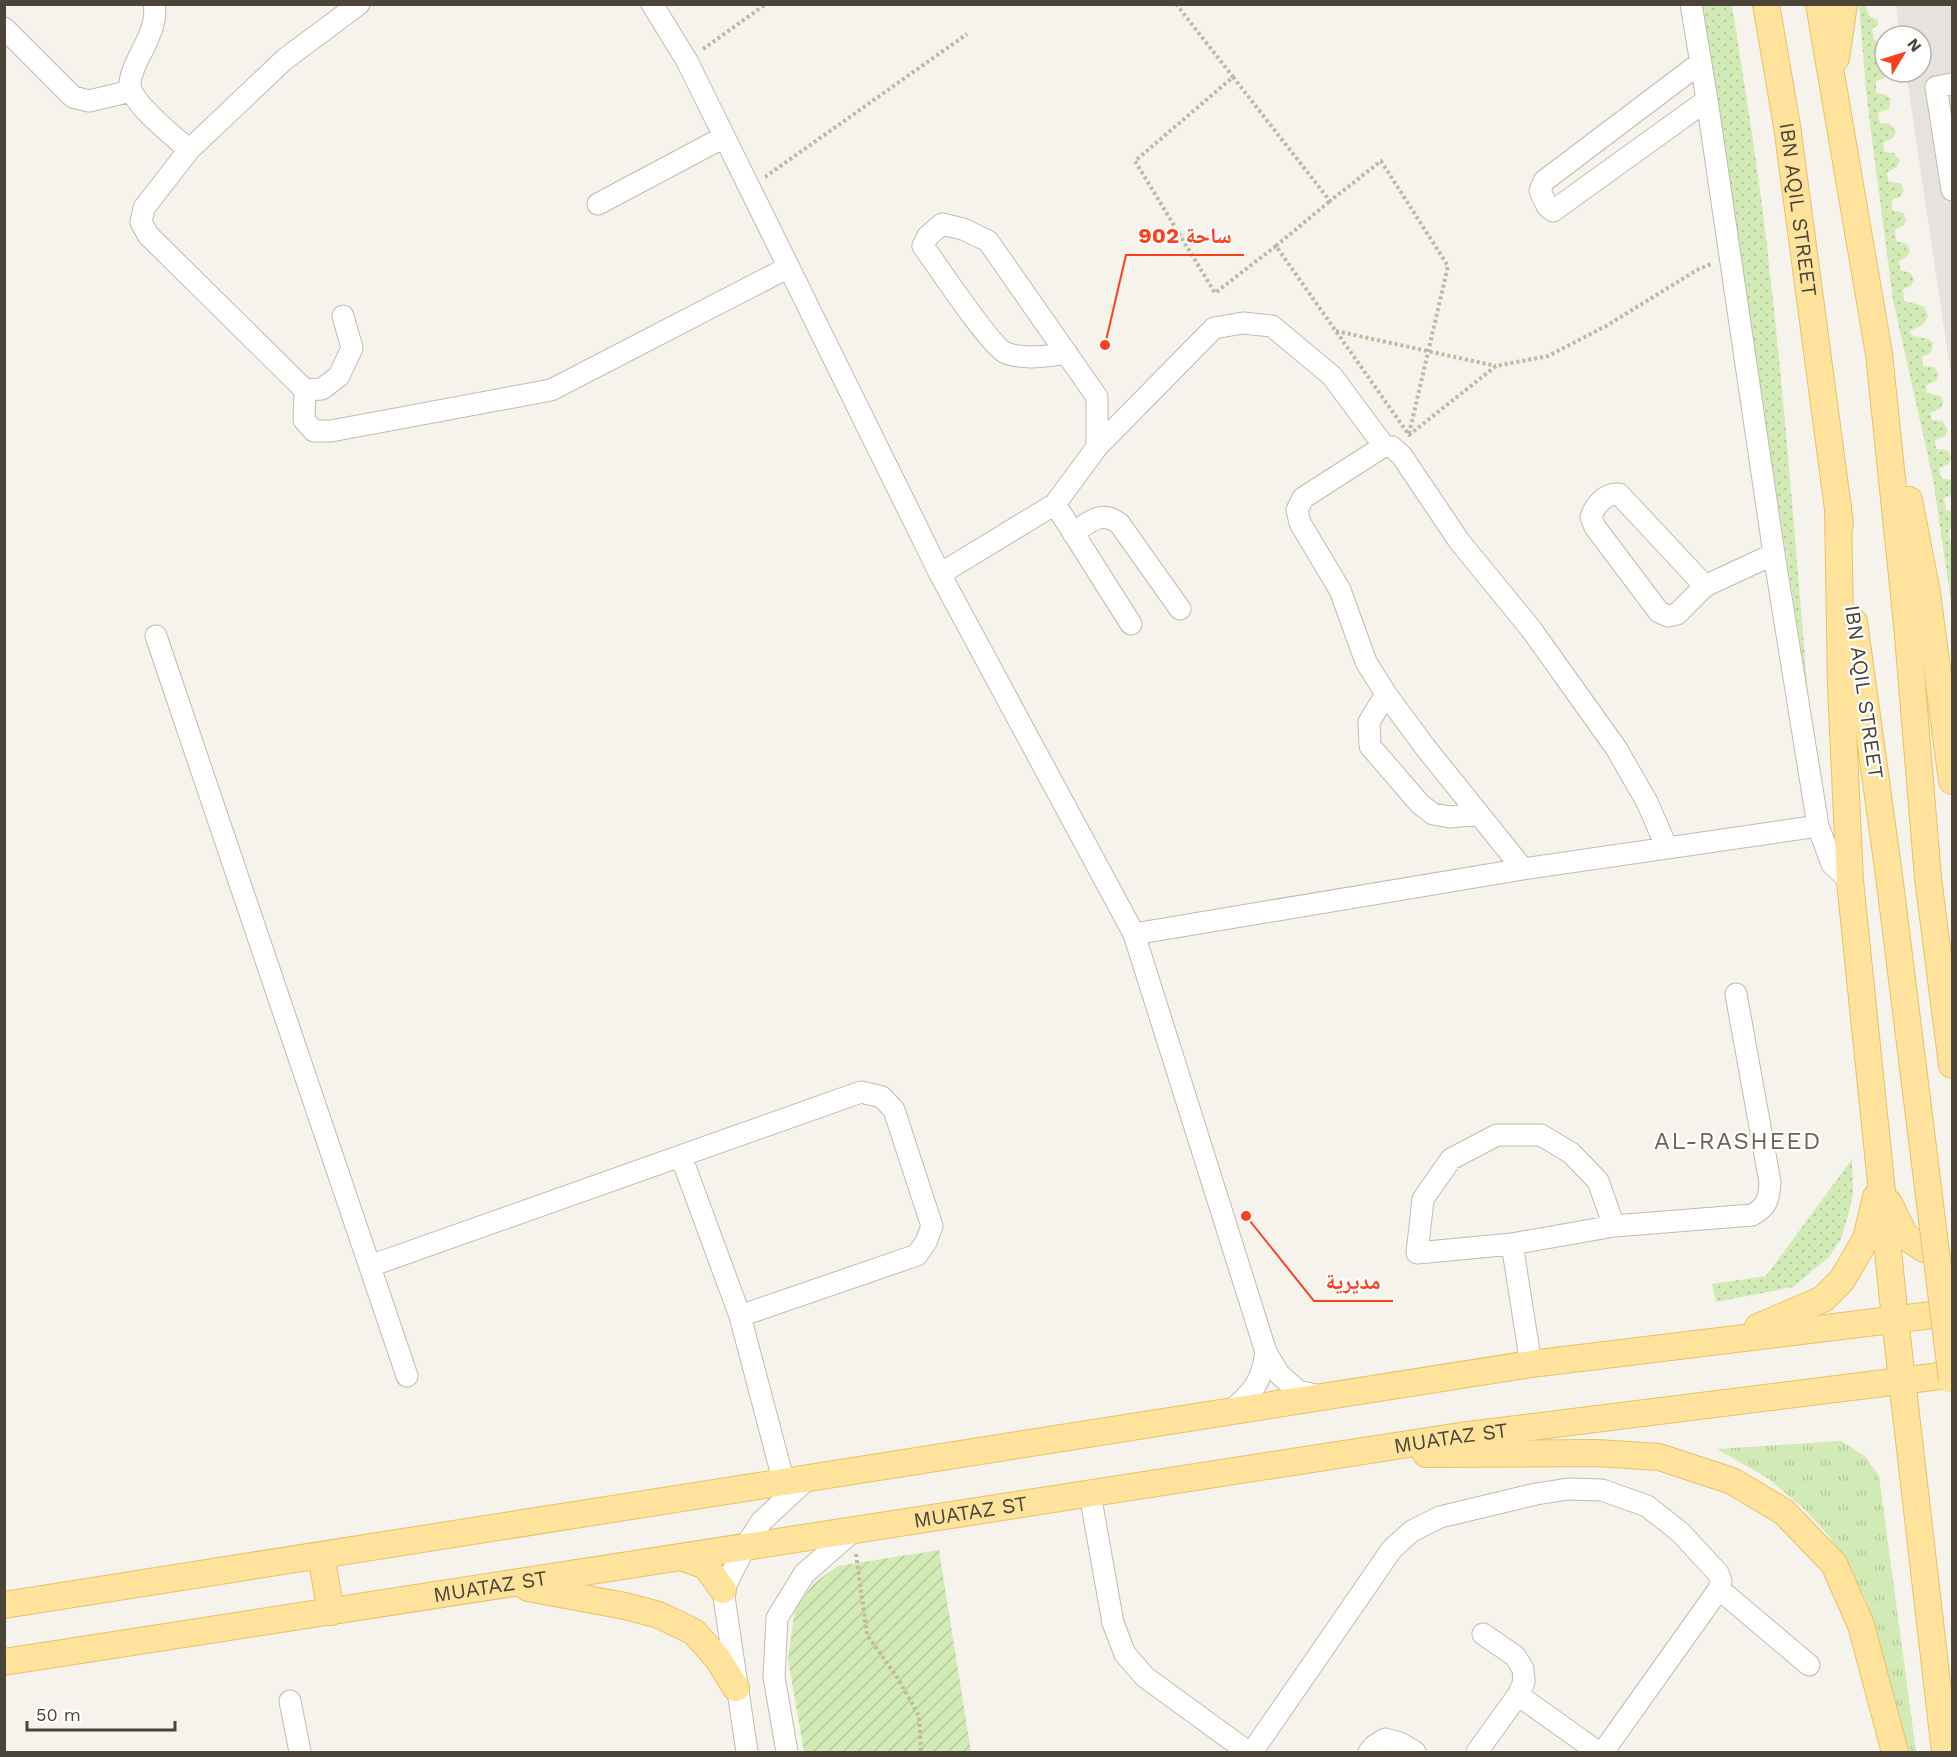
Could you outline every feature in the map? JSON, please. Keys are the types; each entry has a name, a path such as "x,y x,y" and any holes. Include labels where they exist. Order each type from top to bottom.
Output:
{"main road":[{"name":"IBN AQIL STREET","path":"1766,4 1789,138 1890,883 1946,1378"},
{"name":"IBN AQIL STREET","path":"1819,4 1879,354 1928,878 1953,1065"},
{"path":"1832,85 1844,4"},
{"path":"1879,354 1928,593 1953,781"},
{"path":"1838,507 1841,687 1850,881 1895,1319 1945,1752"},
{"path":"1881,1180 1892,1211 1905,1236 1924,1249"},
{"path":"1727,1340 1823,1299 1842,1280 1866,1239 1881,1180"},
{"path":"4,1605 1531,1364 1932,1315"},
{"name":"MUATAZ ST","path":"4,1662 1460,1436 1902,1381 1946,1378"},
{"path":"1339,1455 1597,1453 1659,1457 1732,1481 1784,1512 1834,1564 1861,1625 1895,1752"},
{"path":"321,1556 331,1612"},
{"path":"681,1557 706,1566 723,1590"},
{"path":"510,1584 659,1614 694,1632 718,1659 736,1688"}],"street":[{"path":"154,4 156,12 152,31 130,81 131,91 141,105 189,150"},
{"path":"359,4 285,59 189,150 144,208 141,222 148,235 305,390 304,420 314,431 331,431 551,390 789,267"},
{"path":"652,4 687,61 940,574 1134,934 1266,1352 1279,1374 1298,1391 1324,1396"},
{"path":"1690,4 1707,100 1774,554 1818,826 1832,864 1850,881"},
{"path":"4,28 73,97 89,101 131,91"},
{"path":"1700,63 1544,182 1540,191 1547,206 1553,211 1707,100"},
{"path":"1944,86 1953,190"},
{"path":"1640,108 1658,135"},
{"path":"598,204 724,136"},
{"path":"1067,353 1040,357 1005,353 986,333 923,246 928,236 942,224 963,229 988,241 1067,353 1097,397 1097,447"},
{"path":"305,390 322,389 339,376 352,348 343,316"},
{"path":"940,574 1055,504 1097,447 1214,328 1243,323 1272,327 1332,376 1384,446"},
{"path":"1523,869 1386,694 1366,662 1340,590 1300,523 1297,510 1303,498 1384,446 1392,447 1402,456 1459,541 1531,629 1616,748 1647,802 1667,848"},
{"path":"1706,586 1619,494 1612,493 1594,507 1591,517 1595,526 1659,612 1668,616 1677,615 1706,586 1774,554"},
{"path":"1055,504 1131,624"},
{"path":"1073,533 1099,517 1111,517 1119,523 1180,609"},
{"path":"156,636 407,1376"},
{"path":"1386,694 1369,722 1370,746 1420,804 1433,814 1450,817 1479,814"},
{"path":"1134,934 1523,869 1818,826"},
{"path":"1614,1226 1598,1181 1571,1153 1541,1136 1497,1135 1451,1159 1423,1198 1417,1253 1512,1244 1614,1226 1752,1215 1763,1210 1769,1199 1770,1182 1736,994"},
{"path":"370,1266 861,1092 882,1097 894,1110 932,1226 926,1242 917,1255 740,1317"},
{"path":"681,1156 740,1317 796,1481 761,1522 723,1590 747,1752"},
{"path":"1512,1244 1531,1364"},
{"path":"1231,1411 1251,1394 1264,1369 1266,1352"},
{"path":"1090,1494 1113,1623 1125,1654 1145,1677 1250,1752 1392,1549 1412,1531 1440,1517 1536,1494 1568,1489 1602,1490 1625,1496 1647,1506 1680,1532 1718,1573 1721,1581 1719,1589 1603,1752"},
{"path":"787,1752 774,1677 777,1618 804,1574 853,1531"},
{"path":"1719,1589 1809,1665"},
{"path":"1477,1752 1518,1695 1524,1682 1523,1669 1515,1656 1483,1634"},
{"path":"1518,1695 1598,1752"},
{"path":"290,1701 300,1752"},
{"path":"1370,1752 1374,1746 1385,1739 1400,1743 1415,1752"}],"path":[{"path":"687,61 766,4"},
{"path":"1176,4 1330,201"},
{"path":"750,188 968,34"},
{"path":"1233,77 1135,161 1215,293 1381,161 1448,266 1408,435"},
{"path":"1276,246 1408,435"},
{"path":"1335,331 1496,366 1548,356 1606,326 1697,270 1729,255"},
{"path":"1408,435 1496,366"},
{"path":"853,1531 867,1635 897,1677 919,1716 921,1752"}],"shaded area":[{"path":"1896,5 1952,5 1952,382 1908,84 1933,84 1933,24 1898,24"}],"green space":[{"path":"1700,5 1732,5 1759,180 1772,295 1808,694"},
{"path":"1859,5 1865,5 1869,16 1878,20 1878,24 1873,24 1872,29 1873,84 1876,84 1876,93 1886,95 1891,99 1889,109 1878,113 1880,123 1890,124 1896,132 1893,138 1883,143 1884,152 1894,153 1900,161 1897,167 1887,172 1888,181 1901,184 1904,190 1901,196 1892,200 1892,210 1904,213 1906,220 1903,226 1895,230 1896,241 1907,244 1910,251 1907,257 1899,261 1900,270 1911,273 1914,280 1911,286 1903,289 1904,301 1924,306 1928,316 1923,325 1909,331 1913,336 1928,339 1933,343 1931,353 1922,357 1923,366 1934,367 1939,375 1936,381 1926,385 1927,393 1941,396 1943,402 1941,408 1930,413 1932,420 1942,421 1948,430 1945,436 1935,440 1936,449 1947,450 1952,458 1949,464 1939,468 1941,478 1952,480 1952,494 1944,498 1946,510 1952,511 1952,528 1949,530 1950,540 1952,540 1952,608 1933,479 1893,300 1867,101"},
{"path":"1852,1159 1853,1193 1848,1216 1841,1239 1829,1257 1793,1287 1716,1302 1712,1284 1766,1276"},
{"path":"1841,1441 1865,1456 1879,1476 1916,1752 1907,1752 1866,1600 1847,1562 1828,1535 1804,1509 1769,1479 1717,1449"},
{"path":"939,1550 971,1752 804,1752 788,1659 795,1609 814,1583 838,1566"}],"place":[{"name":"ساحة 902","path":"1105,345"},
{"name":"مديرية","path":"1246,1216"}],"district":[{"name":"AL-RASHEED","path":"1738,1141"}]}
